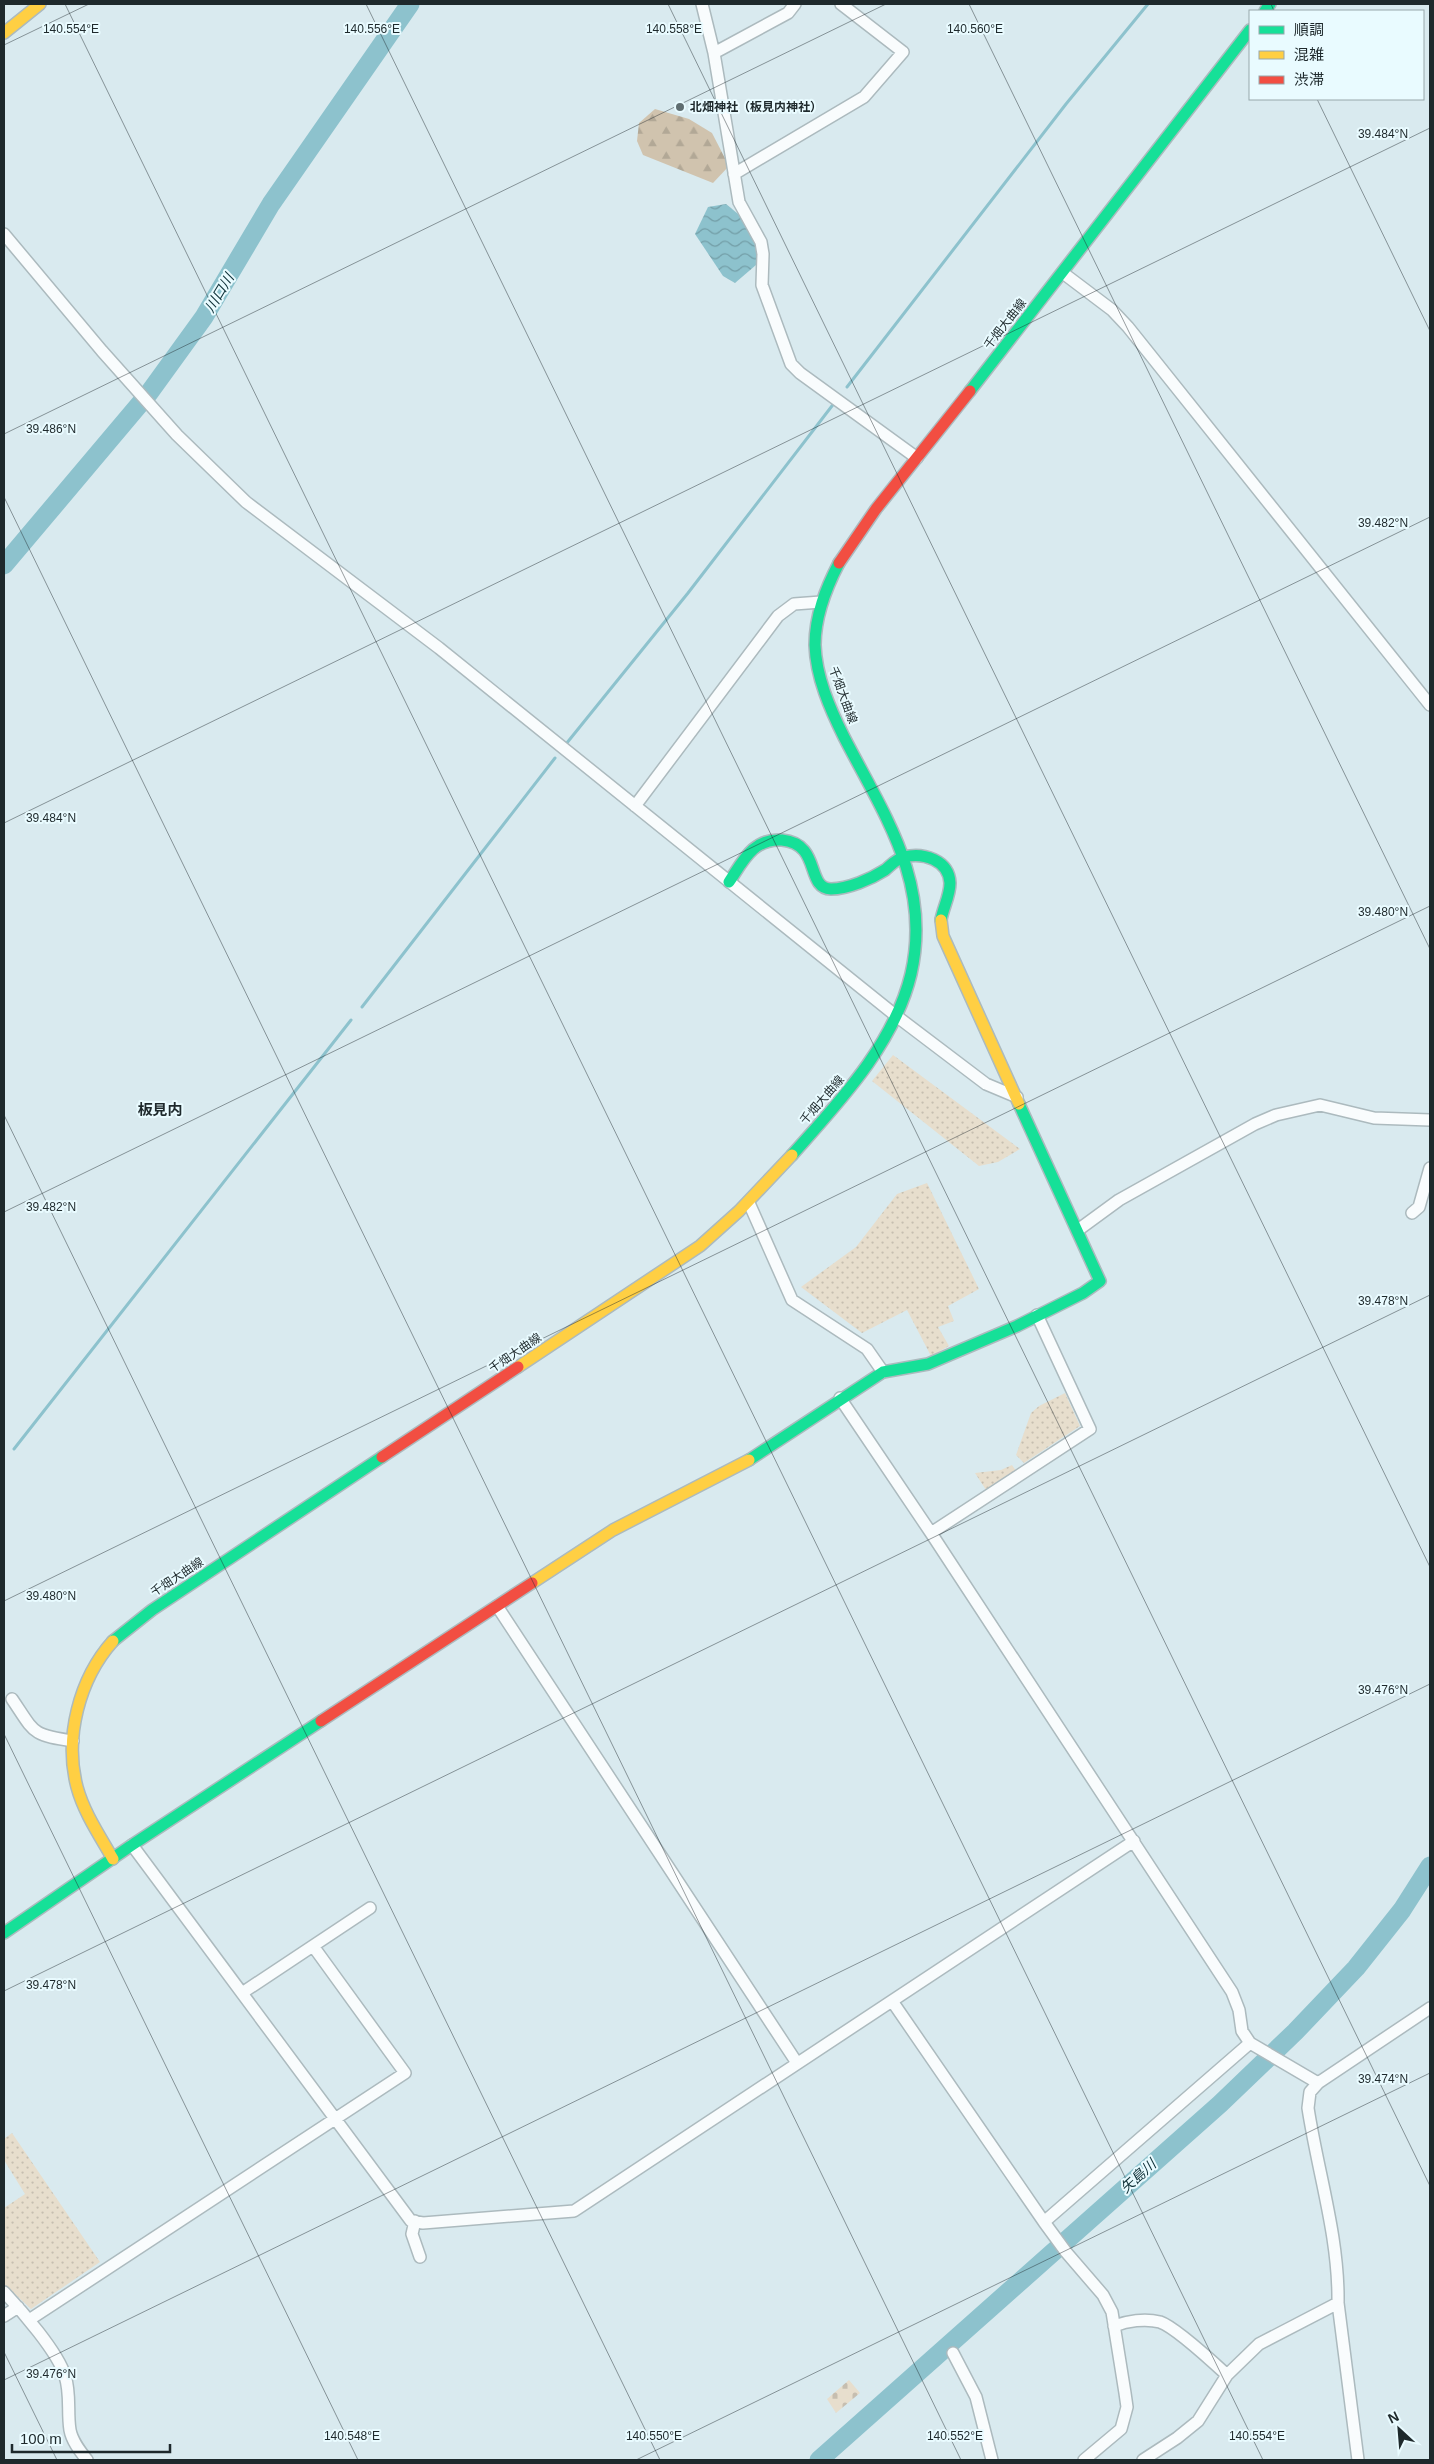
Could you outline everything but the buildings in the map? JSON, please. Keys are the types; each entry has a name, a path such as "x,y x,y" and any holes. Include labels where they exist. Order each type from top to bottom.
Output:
{"main road":[{"path":"4,33 40,4"},
{"name":"千畑大曲線","path":"113,1859 78,1790 73,1741 82,1697 92,1670 109,1646 128,1628 152,1610 700,1246 749,1203 853,1086 874,1056 895,1016 911,969 917,926 912,884 904,857 838,727 823,688 815,648 815,628 821,602 850,546 886,495 1063,273 1249,31"},
{"path":"4,1933 132,1846 613,1530 740,1466 840,1398 883,1372 928,1364 1037,1316 1083,1293 1100,1281 943,936 941,920 950,889 948,874 941,864 931,857 904,857 880,872 856,883 827,890 820,886 816,879 808,853 802,845 788,839 764,841 756,844 729,882"}],"street":[{"path":"702,4 714,53 739,202 761,242 763,254 762,285 791,364 917,458"},
{"path":"714,53 788,13 795,4"},
{"path":"734,174 864,97 903,52 845,5"},
{"path":"4,234 102,351 177,435 246,502 439,648 895,1016 986,1084 1017,1097"},
{"path":"1063,273 1112,310 1128,327 1430,705"},
{"path":"636,806 778,616 794,604 821,602"},
{"path":"1078,1230 1119,1200 1255,1124 1276,1115 1320,1105 1374,1118 1430,1120"},
{"path":"1412,1213 1419,1206 1430,1168"},
{"path":"749,1203 792,1300 867,1349 883,1372"},
{"path":"931,1533 1090,1429 1037,1316"},
{"path":"840,1398 931,1533 1232,1992 1239,2010 1242,2031 1252,2045 1318,2083"},
{"path":"497,1606 797,2063"},
{"path":"12,1699 34,1731 44,1737 73,1741"},
{"path":"132,1846 411,2220 424,2223 574,2211 1134,1841"},
{"path":"242,1993 370,1908"},
{"path":"29,2320 405,2073 313,1946"},
{"path":"892,2001 1044,2222 1066,2252 1103,2295 1112,2312 1125,2393 1125,2416 1121,2429 1084,2460"},
{"path":"1358,2460 1338,2303 1338,2280 1330,2222 1308,2108 1310,2092 1318,2083 1430,2008"},
{"path":"1044,2222 1252,2045"},
{"path":"415,2221 412,2234 420,2257"},
{"path":"4,2292 29,2320 65,2373 69,2388 70,2430 74,2442 87,2460"},
{"path":"1144,2460 1198,2421 1227,2375 1259,2344 1338,2303"},
{"path":"4,2316 18,2307"},
{"path":"1114,2326 1125,2322 1147,2320 1162,2323 1227,2375"},
{"path":"953,2353 976,2398 992,2460"}],"green space":[{"path":"655,109 689,119 712,133 729,166 713,183 643,155 637,141 639,123"},
{"path":"893,1055 1020,1149 998,1162 979,1166 872,1081"},
{"path":"927,1183 979,1289 948,1306 954,1321 938,1327 949,1346 931,1356 907,1310 862,1333 801,1287 856,1247 897,1194"},
{"path":"1065,1393 1080,1426 1024,1463 1016,1455 1031,1413 1039,1406"},
{"path":"1012,1465 1016,1471 986,1490 975,1473 1001,1470"},
{"path":"12,2133 100,2262 31,2309 4,2284 4,2208 25,2194 4,2160 4,2139"},
{"path":"849,2380 860,2393 836,2413 827,2399"}],"water":[{"path":"726,204 743,218 760,253 756,265 735,283 723,276 695,234 708,207"}],"waterway":[{"name":"川口川","path":"4,565 149,393 204,317 271,204 410,4"},
{"path":"847,387 1066,104 1148,4"},
{"path":"566,744 688,593 835,402"},
{"path":"362,1007 555,758"},
{"path":"14,1449 351,1020"},
{"name":"矢島川","path":"819,2460 1220,2104 1295,2032 1356,1968 1402,1910 1430,1866"}],"traffic: fast":[{"path":"1266,10 1270,4"},
{"path":"970,391 1249,31"},
{"path":"792,1155 828,1115 862,1072 892,1025 903,1000 911,974 916,941 915,909 910,879 900,850 888,822 834,715 818,669 815,634 819,612 839,563"},
{"path":"729,882 750,852 763,843 772,840 795,843 803,849 818,881 823,887 831,889 838,889 866,880 885,870 901,858 911,856 927,857 940,863 949,875 950,888 941,920"},
{"path":"749,1460 883,1372 928,1364 1017,1326 1083,1293 1100,1281 1019,1104"},
{"path":"113,1641 152,1610 382,1457"},
{"path":"4,1933 132,1845 321,1721"}],"traffic: slow":[{"path":"4,33 40,4"},
{"path":"941,920 943,936 1019,1104"},
{"path":"518,1367 700,1246 739,1211 792,1155"},
{"path":"532,1583 613,1530 749,1460"},
{"path":"113,1641 101,1656 83,1691 77,1710 72,1749 73,1768 80,1797 113,1859"}],"traffic: jam":[{"path":"839,563 876,509 970,391"},
{"path":"382,1457 518,1367"},
{"path":"321,1721 532,1583"}],"place":[{"name":"北畑神社（板見内神社）","path":"680,107"}],"district":[{"name":"板見内","path":"160,1109"}]}
